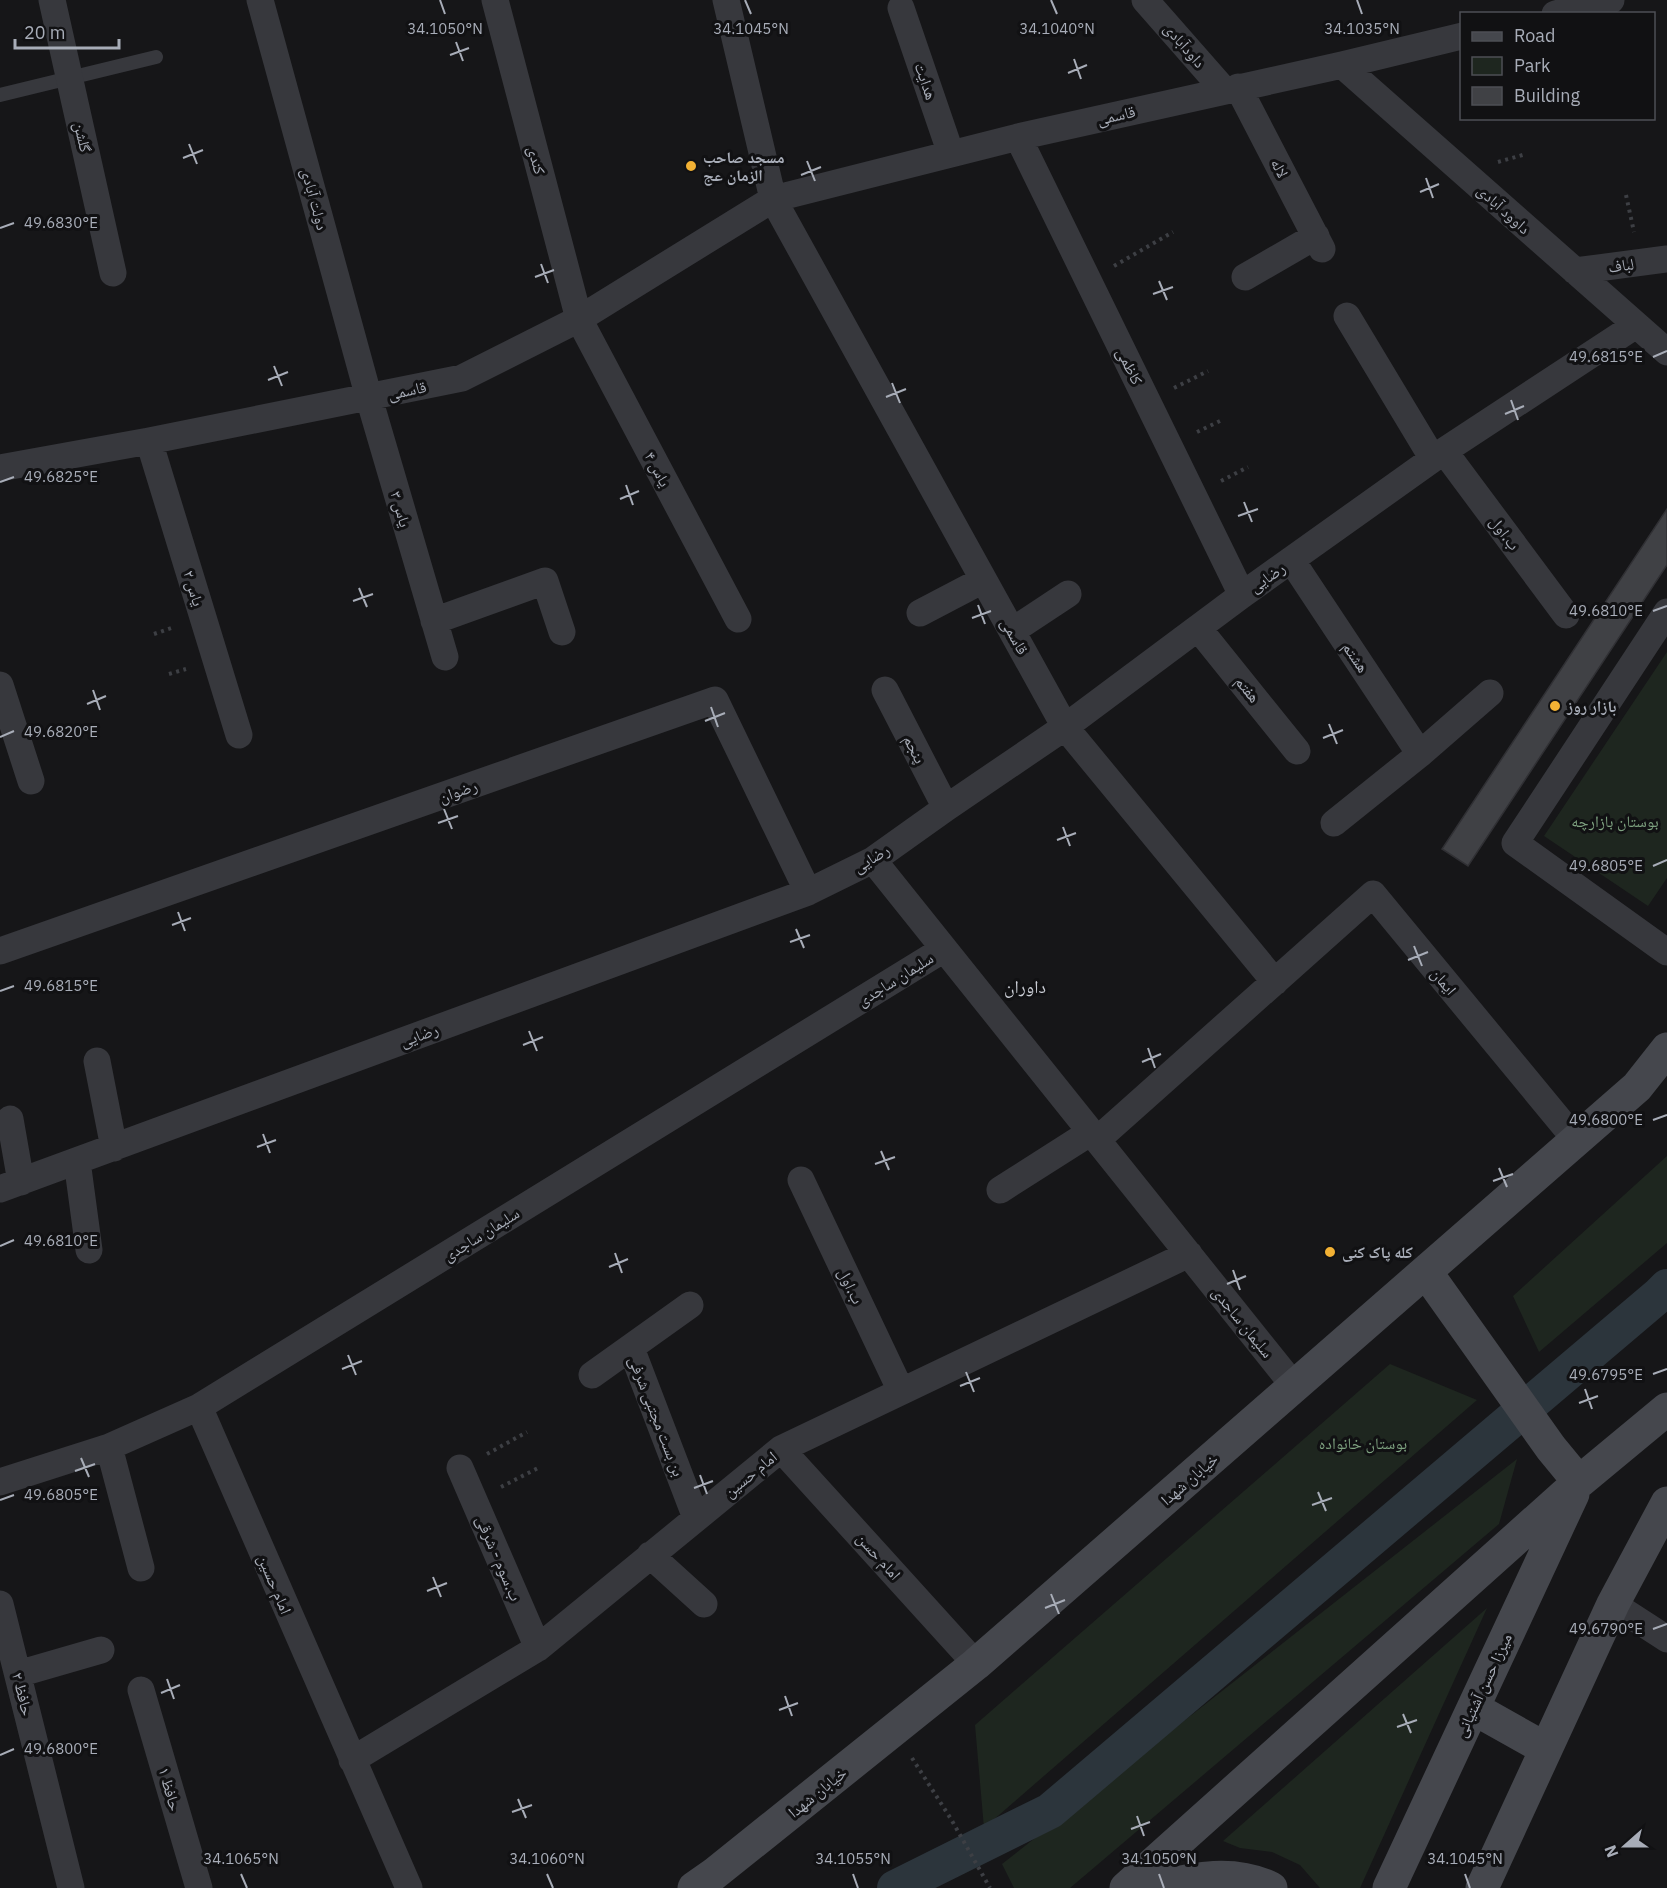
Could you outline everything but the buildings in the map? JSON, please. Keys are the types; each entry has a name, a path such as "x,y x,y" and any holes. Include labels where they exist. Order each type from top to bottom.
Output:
{"main road":[{"name":"خیابان شهدا","path":"693,1888 714,1874 976,1664 1637,1087 1667,1049"},
{"path":"1637,1087 1667,1067"},
{"path":"1426,1272 1551,1448 1578,1482"},
{"path":"1126,1888 1578,1482 1667,1409"},
{"name":"میرزا حسن آشتیانی","path":"1389,1888 1578,1482"},
{"path":"1482,1888 1613,1604 1664,1516"},
{"path":"1473,1708 1546,1749"},
{"path":"1152,1888 1189,1880 1229,1876 1259,1882 1271,1888"}],"street":[{"name":"گلشن","path":"52,0 113,273"},
{"name":"دولت آبادی","path":"260,0 369,398"},
{"name":"کندی","path":"495,0 579,319"},
{"path":"726,0 773,199"},
{"name":"داودآبادی","path":"1145,0 1231,89"},
{"path":"1563,12 1611,0"},
{"name":"هدایت","path":"901,8 951,154"},
{"name":"قاسمی","path":"0,468 149,441 462,378 579,319 773,199 1018,137 1342,65 1460,36"},
{"name":"داوود آبادی","path":"1342,65 1667,352"},
{"name":"لاله","path":"1231,89 1319,243 1245,277"},
{"name":"کاظمی","path":"1018,137 1242,595"},
{"name":"قاسمی","path":"773,199 1065,728"},
{"name":"لباف","path":"1575,271 1654,260"},
{"name":"ب.اول","path":"1347,316 1438,455 1566,615"},
{"name":"یاس ۴","path":"579,319 738,619"},
{"name":"رضایی","path":"10,1186 808,892 873,860 1065,728 1242,595 1438,455 1636,325"},
{"name":"یاس ۳","path":"369,398 445,657"},
{"name":"یاس ۲","path":"149,441 238,735"},
{"name":"هشتم","path":"1292,561 1420,754"},
{"path":"920,613 983,580"},
{"path":"434,621 544,581 562,632"},
{"path":"1012,631 1068,594"},
{"path":"1667,612 1515,843 1667,952"},
{"name":"هفتم","path":"1198,628 1297,751"},
{"path":"0,685 32,781"},
{"name":"پنجم","path":"885,690 946,808"},
{"path":"1334,823 1420,754 1490,693"},
{"name":"رضوان","path":"0,951 715,700 808,892"},
{"path":"1065,728 1275,982"},
{"name":"سلیمان ساجدی","path":"873,860 1295,1387"},
{"name":"ایمان","path":"1000,1190 1094,1136 1275,982 1373,894 1576,1140"},
{"name":"سلیمان ساجدی","path":"0,1482 109,1447 199,1407 944,949"},
{"path":"97,1061 114,1148"},
{"path":"10,1119 10,1186"},
{"path":"77,1161 89,1250"},
{"name":"ب.اول","path":"801,1180 901,1392"},
{"name":"امام حسین","path":"352,1760 538,1648 782,1449 1189,1254"},
{"path":"592,1375 690,1305"},
{"name":"بن بست مجتبی شرفی","path":"631,1348 696,1518"},
{"name":"امام حسین","path":"199,1407 409,1888"},
{"path":"109,1447 141,1568"},
{"name":"امام حسن","path":"782,1449 976,1664"},
{"name":"ب.سوم - شرقی","path":"460,1468 538,1648"},
{"path":"650,1556 704,1604"},
{"name":"حافظ ۲","path":"0,1604 71,1888"},
{"path":"1613,1604 1667,1639"},
{"path":"18,1674 101,1650"},
{"name":"حافظ ۱","path":"141,1690 199,1888"}],"lane":[{"path":"0,95 156,57"}],"path":[{"path":"1626,195 1654,260"},
{"path":"1088,280 1173,232"},
{"path":"460,1468 527,1432"},
{"path":"474,1501 538,1468"},
{"path":"894,1730 951,1818 990,1888"}],"green space":[{"name":"بوستان بازارچه","path":"1667,652 1667,878 1648,906 1544,836"},
{"path":"1667,1156 1667,1243 1539,1352 1513,1296"},
{"name":"بوستان خانواده","path":"1390,1364 1477,1400 984,1828 975,1725"},
{"path":"1517,1459 1499,1524 1070,1888 1014,1888 1002,1864"},
{"path":"1487,1608 1360,1888 1320,1888 1300,1865 1272,1852 1240,1848 1223,1841"}],"waterway":[{"path":"895,1888 1050,1811 1667,1287"}],"place":[{"name":"مسجد صاحب الزمان عج","path":"691,166"},
{"name":"بازار روز","path":"1555,706"},
{"name":"کله پاک کنی","path":"1330,1252"}],"district":[{"name":"داوران","path":"1025,987"}]}
